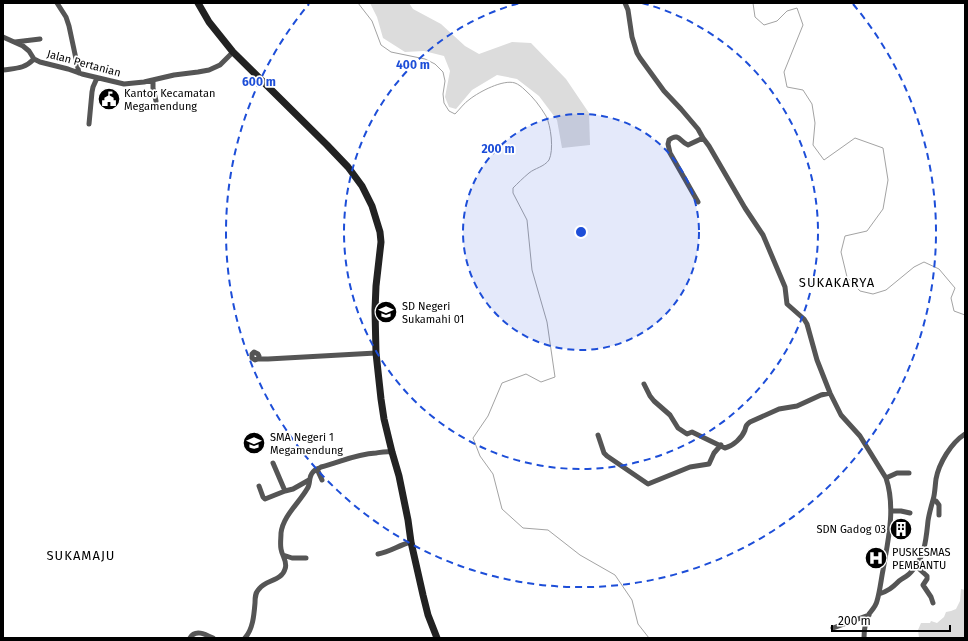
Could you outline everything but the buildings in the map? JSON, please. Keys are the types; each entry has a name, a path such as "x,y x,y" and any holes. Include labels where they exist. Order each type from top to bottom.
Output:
{"street":[{"path":"57,3 66,17 69,26 79,73"},
{"path":"198,3 209,22 233,52 348,167 362,186 372,206 380,232 381,242 375,310 376,353 384,419 399,476 411,542 428,615 437,638"},
{"path":"625,3 628,10 632,37 637,53 646,68 664,91 698,129 745,208 763,235 785,287 787,304 804,319 807,324 817,360 830,393 841,415 857,431 886,478 889,486 891,511 888,539 877,603 869,615 865,625 864,638"},
{"name":"Jalan Pertanian","path":"3,37 25,48 34,59 40,62 124,84 134,84 214,68 220,65 233,52"},
{"path":"14,42 40,39"},
{"path":"3,70 23,67 34,59"},
{"path":"89,124 92,92 97,78"},
{"path":"153,80 156,101"},
{"path":"698,202 670,153 668,140 673,137 679,138 688,145 703,138"},
{"path":"258,358 268,359 376,353"},
{"path":"644,384 650,396 670,415 680,429 687,434 694,433 726,448 737,441 742,435 747,424 750,422 779,409 797,406 821,395 830,393"},
{"path":"879,594 888,591 895,586 916,566 924,549 938,470 957,440 965,434"},
{"path":"598,435 604,453 607,456 648,484 690,467 709,464 714,452 721,445"},
{"path":"245,638 253,622 257,592 262,585 281,576 284,572 286,567 281,549 282,528 292,509 299,502 308,488 312,472 342,460 367,453 386,451 392,452"},
{"path":"273,463 284,491"},
{"path":"317,469 322,480"},
{"path":"886,478 897,473 909,473"},
{"path":"259,486 265,499 293,489 309,480"},
{"path":"933,501 936,501 939,505 938,515"},
{"path":"891,511 910,513"},
{"path":"378,554 386,553 411,542"},
{"path":"283,555 292,558 306,558"},
{"path":"916,566 927,576 927,579 923,585 933,603"},
{"path":"833,628 869,615"},
{"path":"190,638 192,634 195,633 213,638"}],"shaded area":[{"path":"370,3 409,3 413,9 441,24 465,46 479,54 512,42 531,43 566,79 589,113 590,145 562,148 557,120 539,96 517,79 497,75 472,90 456,109 449,107 445,97 450,71 444,56 424,51 405,52 383,38 377,17"},
{"path":"961,589 965,590 965,638 919,638 918,630 921,623 930,623 931,621 937,623 944,617 946,612 956,609 960,601"}],"waterway":[{"path":"358,3 372,21 381,45 391,52 425,59 435,64 443,72 445,81 443,94 444,103 449,111 455,114 466,102 479,93 498,84 510,82 517,84 528,93 546,116 551,138 551,156 545,164 531,171 513,188 513,193 527,220 532,270 547,322 555,377 541,382 526,374 502,383 488,416 473,438 480,456 493,474 502,509 523,528 548,530 580,555 615,575 632,600 638,624 649,638"},
{"path":"753,3 755,17 764,25 777,21 787,11 797,8 803,25 784,72 787,87 803,90 812,104 815,123 813,145 824,160 855,138 883,148 888,180 883,209 867,231 845,236 841,252 847,277 860,291 873,294 886,290 914,267 924,262 939,269 955,288 951,298 954,311 965,315"}],"place":[{"name":"Kantor Kecamatan Megamendung","path":"109,99"},
{"name":"SD Negeri Sukamahi 01","path":"386,312"},
{"name":"SMA Negeri 1 Megamendung","path":"254,443"},
{"name":"SDN Gadog 03","path":"901,529"},
{"name":"PUSKESMAS PEMBANTU","path":"876,558"}],"district":[{"name":"SUKAKARYA","path":"837,282"},
{"name":"SUKAMAJU","path":"81,555"}]}
